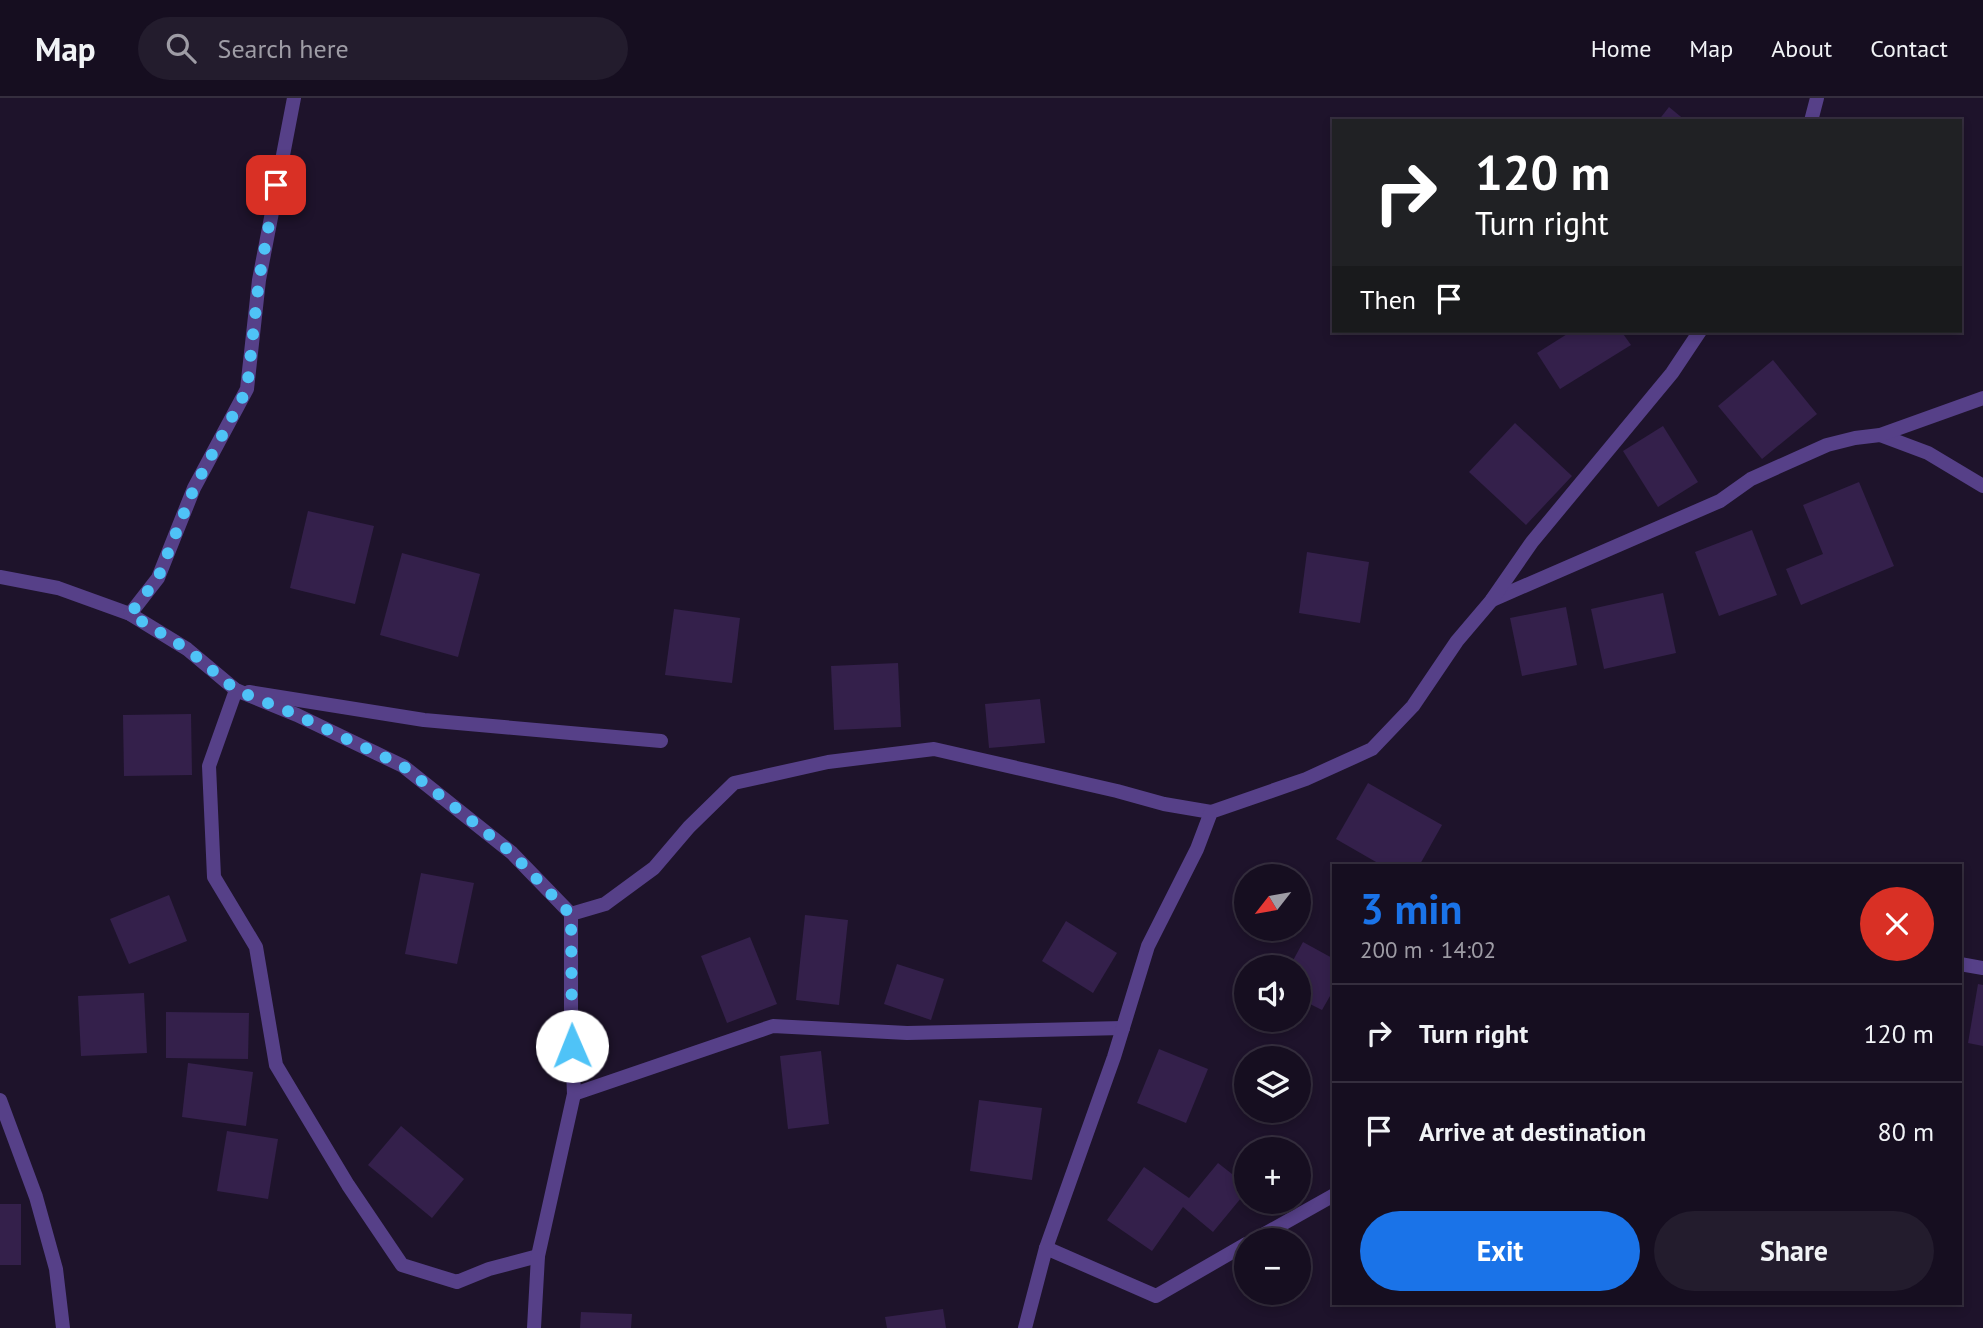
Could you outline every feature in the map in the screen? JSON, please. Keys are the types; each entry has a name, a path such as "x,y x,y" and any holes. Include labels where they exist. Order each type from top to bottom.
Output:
{"street":[{"path":"130,614 158,578 194,488 247,389 259,280 294,98"},
{"path":"1812,119 1817,98"},
{"path":"571,915 605,904 654,868 689,827 734,783 828,762 934,749 1164,804 1211,812 1306,779 1372,749 1413,706 1457,641 1491,601 1532,542 1672,373 1699,333"},
{"path":"1491,601 1720,501 1751,479 1827,445 1880,435 1983,398"},
{"path":"1880,435 1928,453 1983,486"},
{"path":"0,578 58,588 130,614 187,649 236,690 297,715 403,766 512,853 571,915 574,1094 538,1256 534,1328"},
{"path":"236,690 424,720 661,741"},
{"path":"236,690 209,766 214,877 256,947 276,1065 348,1185 402,1265 457,1282 489,1269 538,1256"},
{"path":"1025,1328 1046,1248 1123,1028 1148,946 1197,849 1211,812"},
{"path":"1962,964 1983,968"},
{"path":"574,1094 773,1026 907,1033 1123,1028"},
{"path":"0,1100 36,1197 57,1269 63,1328"},
{"path":"1275,1228 1332,1196"},
{"path":"1046,1248 1156,1296 1234,1251"}],"building":[{"path":"1669,107 1684,119 1660,119"},
{"path":"1569,333 1622,333 1631,345 1560,389 1537,353"},
{"path":"1773,360 1817,414 1762,459 1718,406"},
{"path":"1515,423 1572,476 1526,525 1469,472"},
{"path":"1663,426 1698,482 1658,507 1623,451"},
{"path":"1859,482 1894,566 1801,605 1786,569 1823,554 1803,505"},
{"path":"308,511 374,526 355,604 290,588"},
{"path":"1752,530 1777,595 1719,616 1695,552"},
{"path":"1307,552 1369,562 1360,623 1299,613"},
{"path":"402,553 480,574 458,657 380,635"},
{"path":"1663,593 1676,653 1604,669 1591,609"},
{"path":"1566,607 1577,665 1522,676 1510,618"},
{"path":"674,609 740,618 732,683 665,675"},
{"path":"898,663 901,727 834,730 831,666"},
{"path":"1040,699 1045,743 989,748 985,704"},
{"path":"191,714 192,775 124,776 123,715"},
{"path":"1368,783 1442,825 1420,864 1380,864 1336,839"},
{"path":"421,873 474,883 457,964 405,954"},
{"path":"169,895 187,941 129,964 110,919"},
{"path":"805,915 848,920 839,1005 796,1000"},
{"path":"1066,921 1117,953 1093,993 1042,961"},
{"path":"750,937 777,1004 727,1023 701,956"},
{"path":"1303,942 1332,958 1332,992 1322,1010 1311,1004 1311,955 1296,955"},
{"path":"897,964 944,979 931,1020 884,1004"},
{"path":"1978,984 1983,985 1983,1046 1968,1043"},
{"path":"144,993 147,1053 81,1056 78,996"},
{"path":"166,1012 249,1013 248,1059 166,1058"},
{"path":"1159,1049 1208,1069 1186,1123 1137,1103"},
{"path":"821,1051 829,1124 788,1129 780,1056"},
{"path":"188,1063 253,1072 246,1126 182,1117"},
{"path":"979,1100 1042,1108 1032,1180 970,1171"},
{"path":"401,1126 464,1179 432,1218 368,1165"},
{"path":"227,1131 278,1139 268,1199 217,1191"},
{"path":"1218,1163 1234,1176 1234,1207 1213,1232 1183,1207 1152,1251 1107,1220 1144,1167 1189,1198"},
{"path":"0,1204 21,1204 21,1265 0,1265"},
{"path":"943,1309 946,1328 887,1328 885,1317"},
{"path":"581,1312 632,1314 631,1328 580,1328"}],"route":[{"path":"276,185 259,280 247,389 194,488 158,578 130,614 187,649 236,690 297,715 403,766 512,853 571,915 572,1046"}]}
